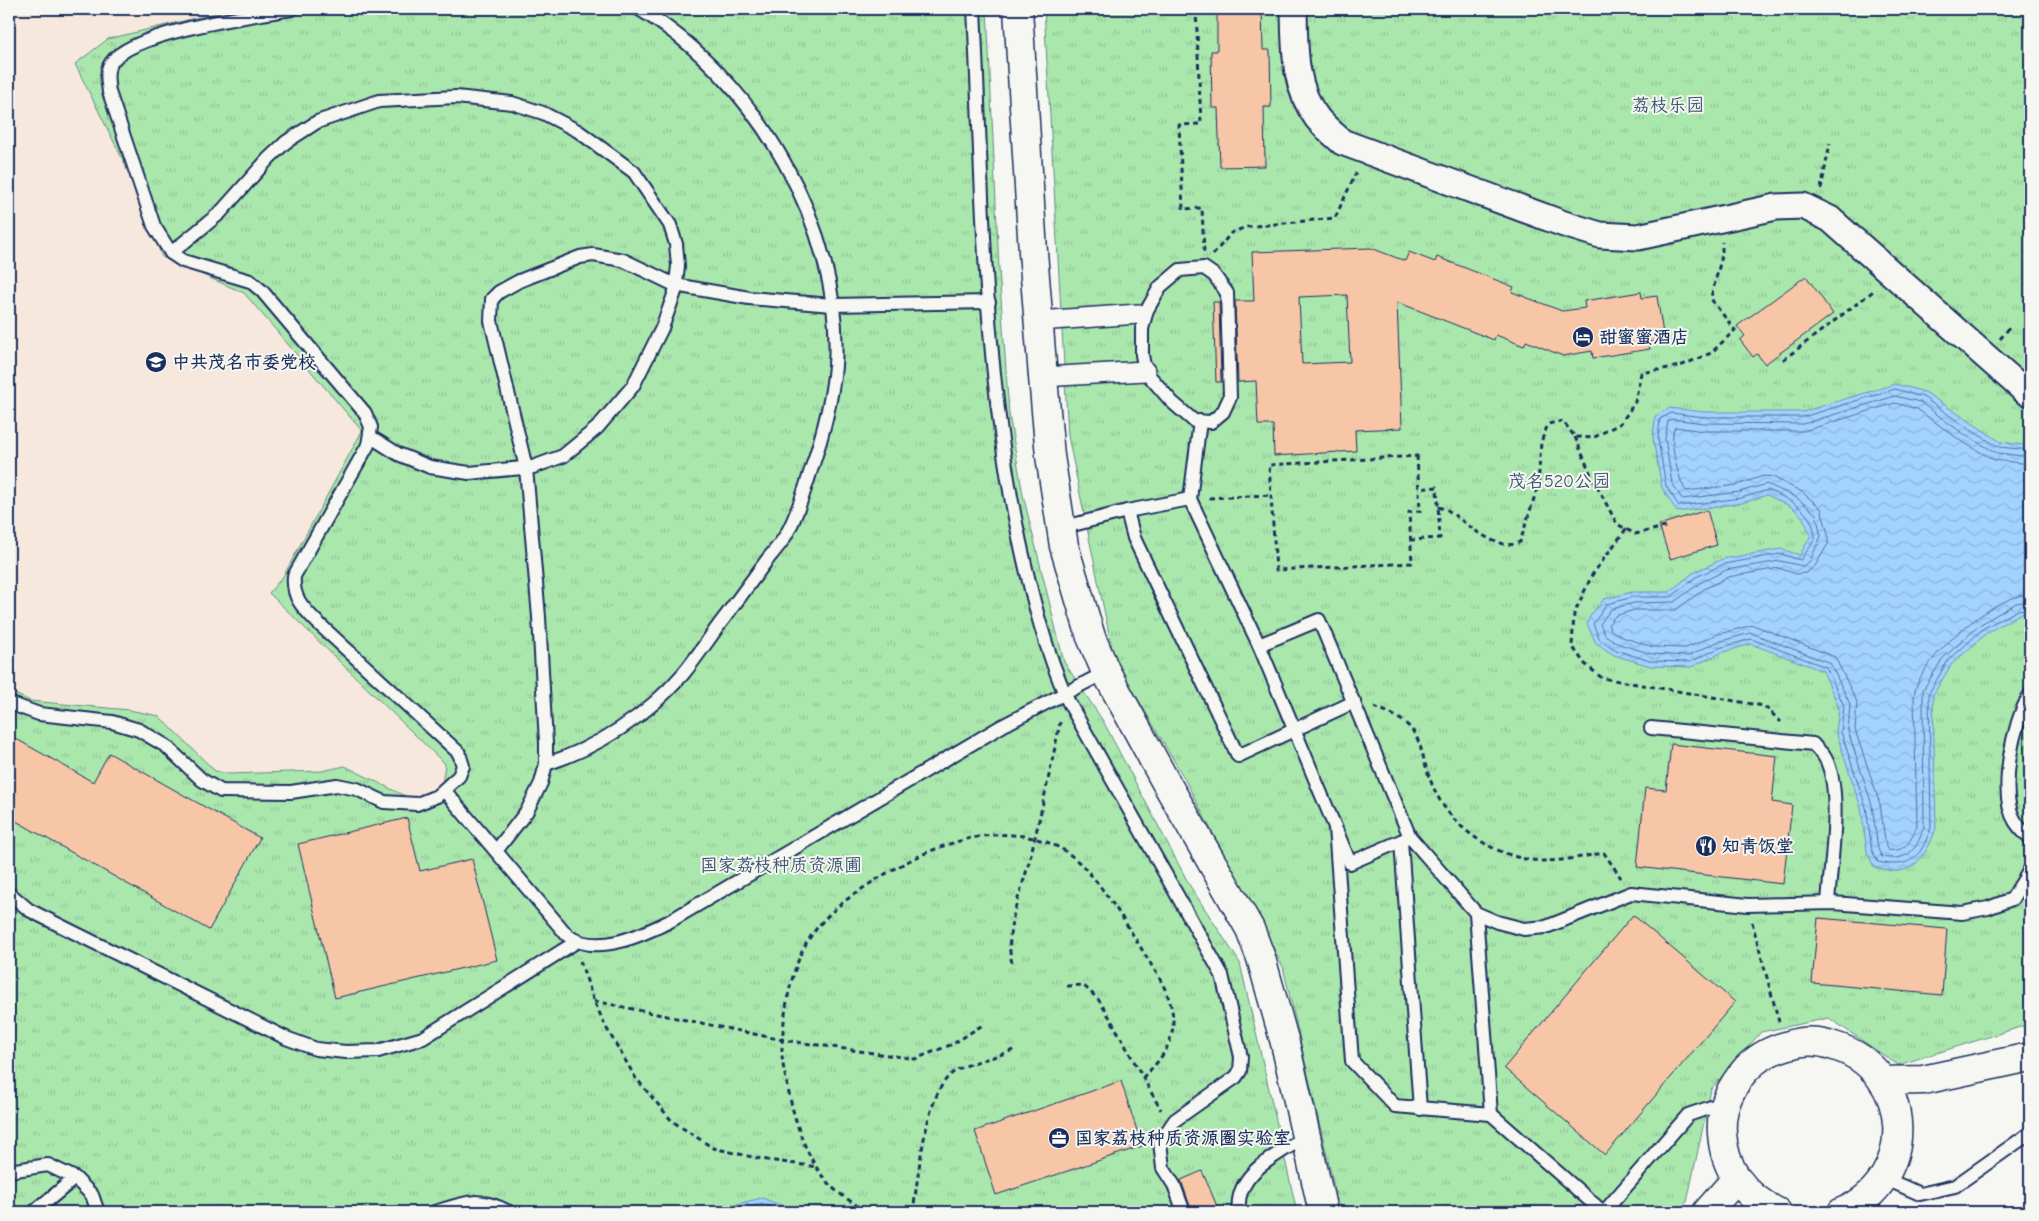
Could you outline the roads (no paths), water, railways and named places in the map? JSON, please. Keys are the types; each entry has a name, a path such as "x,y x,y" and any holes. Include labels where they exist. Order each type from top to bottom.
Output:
{"main road":[{"path":"1018,9 1038,321 1050,456 1064,546 1091,637 1106,672 1164,779 1250,929 1261,958 1285,1043 1323,1212"},
{"path":"1777,1212 1763,1205 1748,1193 1736,1179 1730,1167 1722,1141 1723,1115 1726,1102 1737,1080 1754,1062 1774,1049 1798,1042 1823,1042 1846,1049 1867,1063 1883,1081 1897,1115 1896,1150 1884,1178 1868,1197 1842,1212"},
{"path":"1883,1081 1922,1080 2030,1057"},
{"path":"1707,1212 1736,1179"}],"street":[{"path":"1294,9 1295,60 1300,82 1315,114 1342,142 1564,224 1600,234 1638,237 1776,207 1803,206 1830,218 2026,392 2030,392"},
{"path":"1038,321 1139,314"},
{"path":"1043,377 1144,371"}],"lane":[{"path":"9,703 39,714 112,722 139,730 154,737 202,780 222,791 291,792 337,785 357,789 384,802 406,805 427,801 444,790 459,776 463,766 459,753 318,623 299,604 295,596 294,576 356,468 371,437 365,413 255,284 183,261 171,253 154,226 109,92 108,72 110,64 122,53 160,36 202,25 292,9"},
{"path":"546,764 566,758 631,722 655,701 682,674 787,533 826,426 835,365 832,305 827,274 816,234 798,189 753,113 711,65 672,30 639,9"},
{"path":"974,9 989,302 1000,439 1011,501 1046,647 1065,695 1222,976 1241,1057 1240,1072 1232,1082 1170,1126 1160,1142 1163,1168 1174,1185 1184,1212"},
{"path":"171,253 220,213 269,158 305,128 335,115 379,102 456,97 512,103 543,113 578,130 634,172 670,225 676,244 678,266 675,285 662,328 633,386 597,428 563,456 526,468 469,474 430,467 398,454 371,437"},
{"path":"496,851 527,812 541,783 546,764 539,617 526,468 491,321 492,299 499,292 519,281 555,266 593,255 623,260 675,285 749,298 832,305 989,302"},
{"path":"1204,268 1214,275 1227,293 1230,397 1223,412 1211,422 1194,421 1172,402 1144,371 1142,329 1147,310 1160,287 1180,270 1204,268"},
{"path":"1200,421 1190,499 1259,645 1350,863 1406,839"},
{"path":"1061,528 1127,511 1190,499"},
{"path":"1127,511 1134,538 1238,756 1353,700"},
{"path":"1259,645 1319,620 1353,700 1406,839 1420,1109"},
{"path":"444,790 567,935 579,942 604,944 655,929 994,731 1106,672"},
{"path":"2030,695 2021,709 2009,750 2008,792 2014,820 2030,839"},
{"path":"1651,728 1813,744 1824,756 1830,772 1835,813 1828,903"},
{"path":"1335,827 1352,1061 1395,1106 1491,1114 1603,1212 1688,1115 1726,1102"},
{"path":"1406,839 1476,913 1524,930 1546,927 1631,893 1748,904 1828,903 1962,913 1988,908 2012,899 2030,870"},
{"path":"9,893 29,910 261,1026 316,1049 346,1052 378,1051 422,1038 579,942"},
{"path":"1476,913 1491,1114"},
{"path":"1884,1178 1920,1194 1955,1186 2030,1133"},
{"path":"1236,1211 1238,1198 1253,1170 1305,1137"},
{"path":"9,1171 48,1165 75,1178 92,1195 98,1212"},
{"path":"34,1212 75,1178"},
{"path":"435,1212 472,1201 493,1204 509,1212"}],"water":[{"path":"1895,384 1925,392 2001,442 2030,446 2030,612 2020,614 1988,632 1951,665 1933,695 1936,828 1923,856 1912,866 1895,871 1874,867 1867,852 1861,808 1836,732 1839,708 1823,671 1751,644 1721,653 1691,667 1650,666 1614,655 1596,643 1587,624 1590,616 1604,599 1632,592 1669,592 1693,573 1722,559 1781,549 1800,555 1810,537 1804,520 1795,510 1767,495 1742,503 1677,512 1662,488 1653,439 1655,416 1670,408 1704,412 1802,412"},
{"path":"762,1198 783,1206 789,1212 726,1212 737,1204"}],"place":[{"name":"甜蜜蜜酒店","path":"1583,337"},
{"name":"中共茂名市委党校","path":"156,362"},
{"name":"知青饭堂","path":"1706,846"},
{"name":"国家荔枝种质资源圈实验室","path":"1059,1138"}],"park label":[{"name":"荔枝乐园","path":"1668,105"},
{"name":"茂名520公园","path":"1559,481"},
{"name":"国家荔枝种质资源圃","path":"781,865"}]}
